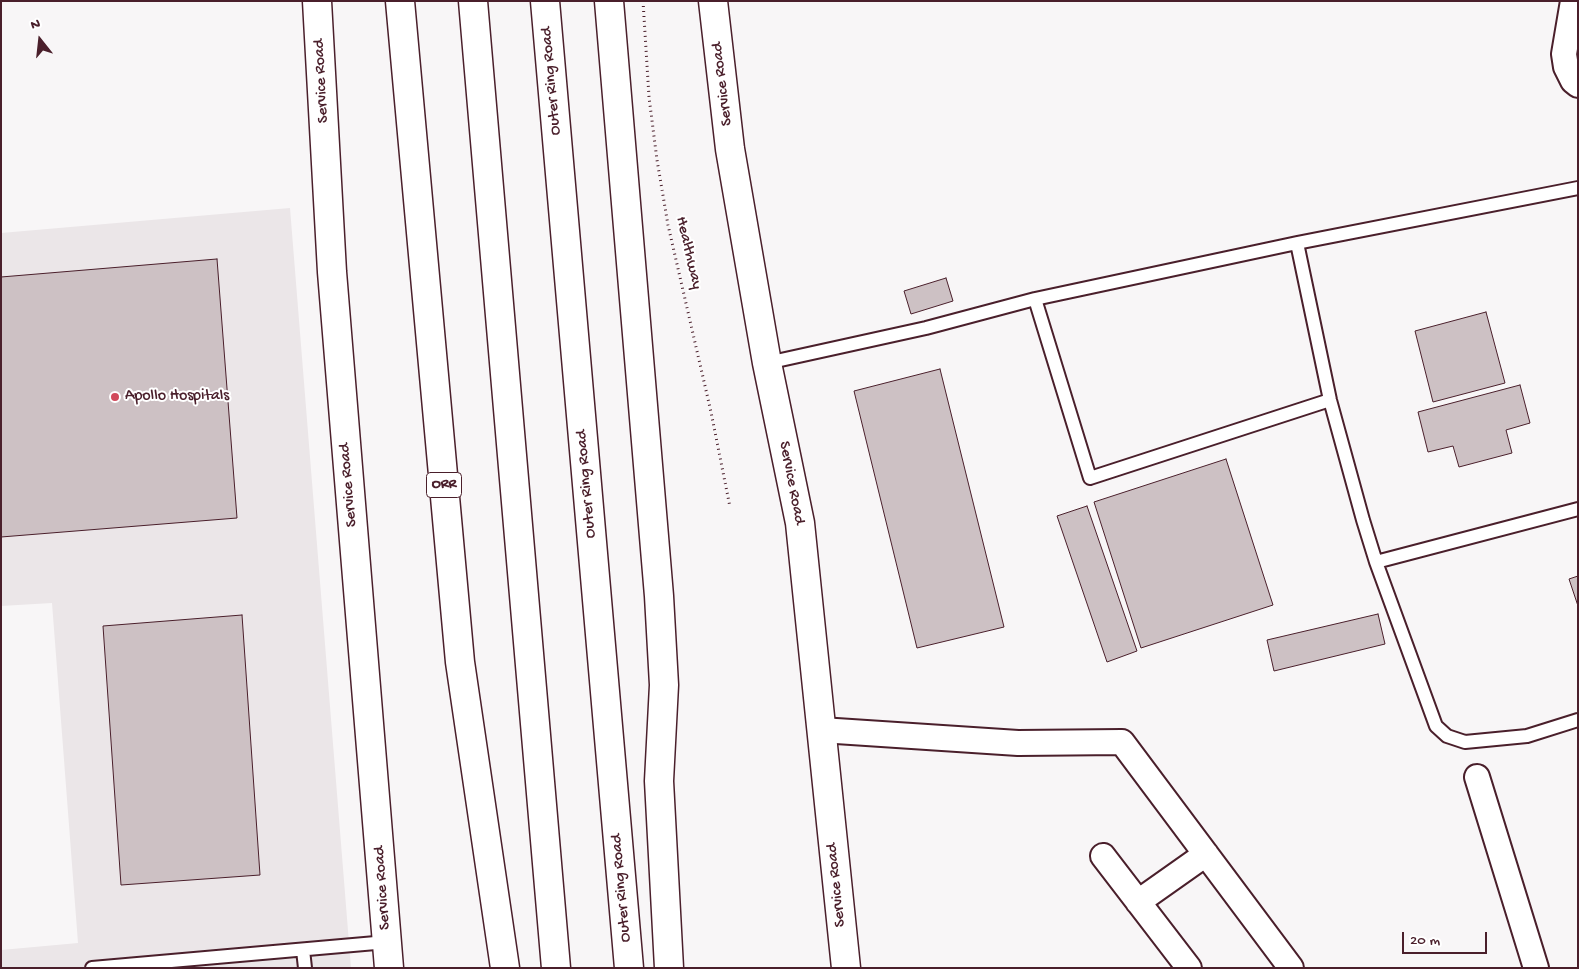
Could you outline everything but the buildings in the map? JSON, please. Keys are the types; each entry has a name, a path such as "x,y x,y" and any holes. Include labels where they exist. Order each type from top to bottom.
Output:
{"main road":[{"name":"Service Road","path":"318,1 332,272 388,955"},
{"name":"ORR","path":"400,1 460,662 505,968"},
{"path":"473,1 556,968"},
{"name":"Outer Ring Road","path":"545,1 629,968"},
{"path":"609,1 660,616 664,685 659,781 669,968"},
{"name":"Service Road","path":"713,1 730,149 767,363 800,523 846,968"}],"street":[{"path":"1573,1 1564,54 1566,67 1573,81 1578,85"},
{"path":"821,730 1018,743 1122,742 1291,968"},
{"path":"1477,777 1536,968"},
{"path":"1138,902 1206,854"},
{"path":"1103,856 1188,968"}],"lane":[{"path":"767,363 926,328 1035,299 1297,243 1578,188"},
{"path":"1297,243 1330,400 1363,520 1376,562 1436,726 1447,736 1465,742 1527,736 1578,720"},
{"path":"1035,299 1090,478 1330,400"},
{"path":"1376,562 1578,509"},
{"path":"303,950 305,968"},
{"path":"92,968 303,950 388,955"}],"path":[{"name":"Healthway","path":"643,1 649,97 668,225 711,412 730,507"}],"shaded area":[{"path":"290,208 351,968 1,968 1,950 78,943 52,603 1,606 1,233"}],"place":[{"name":"Apollo Hospitals","path":"115,397"}]}
